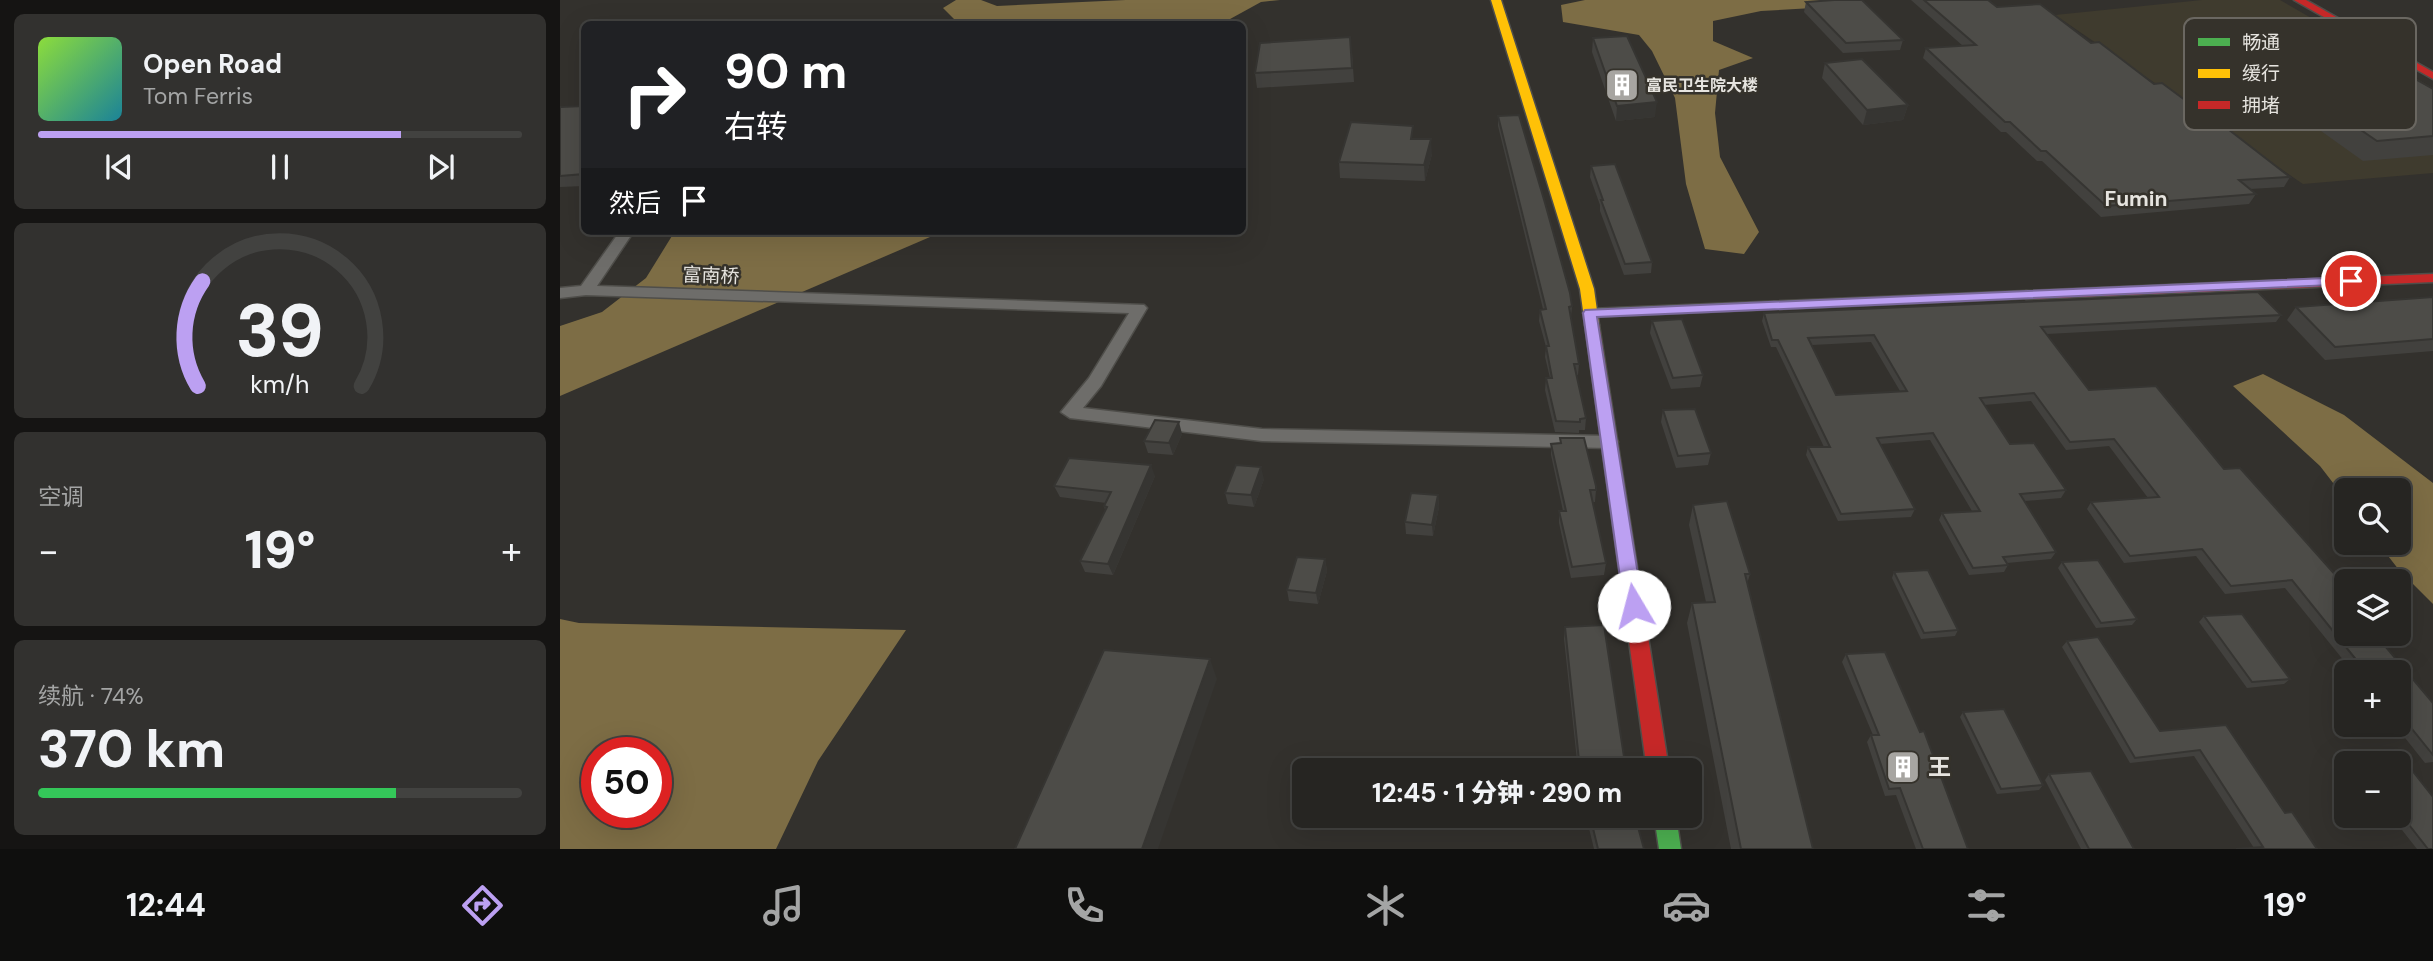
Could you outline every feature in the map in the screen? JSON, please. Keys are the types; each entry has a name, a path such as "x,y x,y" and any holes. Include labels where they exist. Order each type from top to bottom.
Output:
{"main road":[{"path":"1496,0 1587,289 1656,758"},
{"path":"2299,0 2331,18"},
{"path":"2416,66 2433,76"},
{"path":"1590,313 2433,278"},
{"path":"1667,828 1670,849"}],"lane":[{"path":"586,290 624,235"},
{"name":"富南桥","path":"560,293 586,290 1139,308 1096,382 1070,412 1262,435 1609,442"}],"shaded area":[{"path":"956,0 981,0 997,6 1126,0 1280,0 1261,2 1226,21 956,21 943,8"},
{"path":"1585,0 1827,0 1813,8 1761,11 1713,21 1713,41 1753,58 1719,70 1715,113 1720,157 1759,232 1744,254 1705,249 1686,184 1675,98 1652,51 1639,35 1563,22 1561,5"},
{"path":"2202,0 2280,0 2311,18 2184,18 2184,103 2055,15"},
{"path":"2416,78 2433,88 2433,173 2303,184 2224,130 2416,130"},
{"path":"673,235 935,235 560,396 560,326 602,312 646,278"},
{"path":"2263,374 2344,415 2433,483 2433,604 2411,582 2411,569 2398,569 2387,555 2411,555 2411,478 2334,478 2334,484 2320,466 2233,386"},
{"path":"560,619 579,623 906,630 818,761 776,849 560,849"}],"building":[{"path":"1862,0 1903,40 1846,43 1806,2"},
{"path":"1924,0 1988,0 1997,7 2040,4 2091,43 2099,42 2154,84 2162,83 2184,99 2184,130 2229,130 2290,177 2239,180 2256,194 2106,206 2046,151 2041,151 2010,122 2005,122 1926,48 1976,45"},
{"name":"富民卫生院大楼","path":"1627,36 1657,102 1617,106 1593,38"},
{"path":"1350,37 1352,68 1255,73 1260,43"},
{"path":"1862,59 1908,105 1867,110 1825,63"},
{"path":"2416,80 2433,89 2433,136 2377,141 2361,130 2416,130"},
{"path":"581,106 581,174 560,176 560,107"},
{"path":"1519,115 1570,293 1572,306 1569,307 1579,364 1574,364 1586,418 1580,419 1580,422 1556,421 1546,378 1552,378 1546,346 1549,346 1540,310 1546,309 1498,116"},
{"path":"1351,122 1413,126 1411,139 1431,139 1424,165 1339,162"},
{"path":"1615,164 1652,262 1625,264 1591,166"},
{"path":"2258,292 2281,315 2041,327 2089,390 2156,386 2224,469 2240,468 2334,573 2334,632 2292,580 2231,586 2202,549 2130,556 2091,502 2159,497 2114,439 2070,442 2034,393 1980,398 2010,444 2034,443 2066,490 2020,494 2056,552 2003,557 2008,565 1973,568 1942,513 1980,511 1933,433 1877,438 1915,509 1841,514 1808,447 1830,447 1778,340 1772,340 1764,313","holes":["1874,335 1907,391 1836,395 1808,338"]},
{"path":"2433,297 2433,339 2335,347 2296,307"},
{"path":"1682,319 1703,375 1673,378 1652,321"},
{"path":"1695,409 1711,453 1678,456 1663,410"},
{"path":"1155,420 1179,422 1169,443 1144,441"},
{"path":"1560,438 1584,438 1596,486 1596,490 1590,490 1606,563 1572,567 1559,511 1566,511 1551,444 1561,443"},
{"path":"1069,458 1151,465 1108,564 1080,561 1107,507 1104,506 1111,492 1054,486"},
{"path":"1236,465 1261,467 1251,495 1225,493"},
{"path":"1411,493 1438,495 1432,525 1405,522"},
{"path":"1727,501 1750,574 1745,574 1813,849 1741,849 1692,603 1715,602 1693,505"},
{"path":"1297,557 1325,559 1316,593 1287,590"},
{"path":"2098,560 2137,619 2101,623 2062,562"},
{"path":"1928,570 1958,630 1924,633 1894,572"},
{"path":"2242,614 2290,679 2252,682 2204,616"},
{"path":"1604,625 1624,758 1579,758 1565,627"},
{"path":"2098,637 2160,731 2226,725 2285,813 2292,812 2317,849 2236,849 2263,847 2200,750 2135,758 2067,641"},
{"path":"2345,646 2385,646 2397,660 2356,660"},
{"path":"1104,650 1210,659 1142,849 1015,849"},
{"path":"1885,652 1920,732 1924,731 1968,849 1923,849 1900,788 1889,789 1871,735 1879,735 1846,654"},
{"path":"2411,677 2433,703 2433,755 2411,728"},
{"path":"2004,709 2043,785 2001,789 1963,712"},
{"path":"2411,769 2433,797 2433,849 2428,849 2411,827"},
{"path":"2091,771 2134,849 2089,849 2049,774"},
{"path":"1593,828 1638,828 1644,849 1598,849"}],"traffic: fast":[{"path":"1590,313 2026,295"},
{"path":"1667,828 1670,849"}],"traffic: slow":[{"path":"1496,0 1587,289 1592,325"}],"traffic: jam":[{"path":"2299,0 2331,18"},
{"path":"2416,66 2433,76"},
{"path":"2026,295 2433,278"},
{"path":"1592,325 1656,758"}],"place":[{"name":"富民卫生院大楼","path":"1622,85"},
{"name":"王","path":"1903,767"}],"district":[{"name":"Fumin","path":"2136,199"}],"route":[{"path":"1634,606 1590,313 2351,281"}]}
